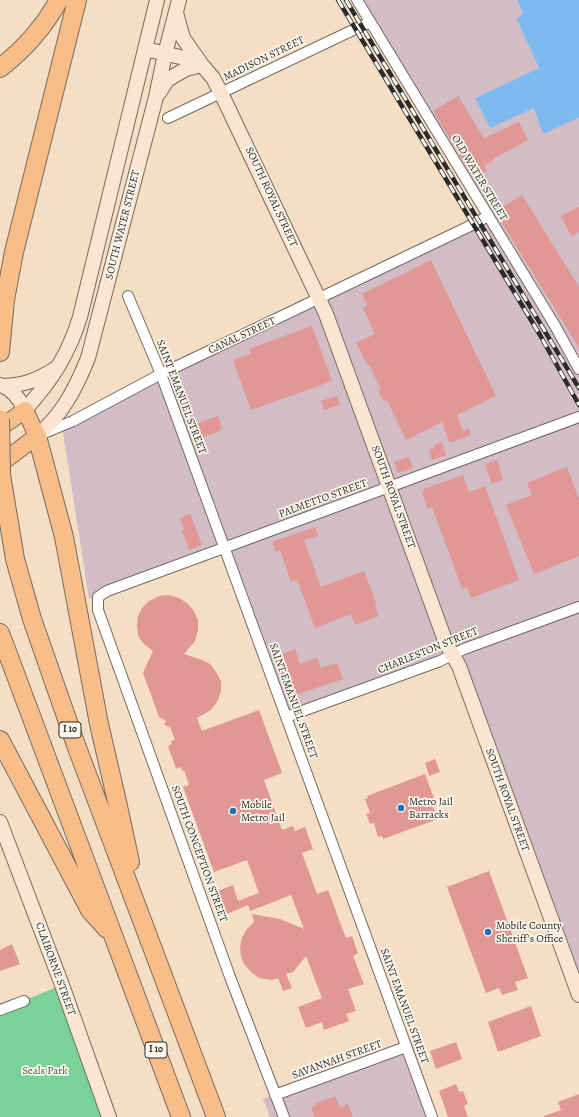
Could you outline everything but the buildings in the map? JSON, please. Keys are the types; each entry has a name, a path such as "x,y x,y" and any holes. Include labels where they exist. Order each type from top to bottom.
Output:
{"highway":[{"path":"0,68 20,52 34,37 47,21 59,0"},
{"path":"0,352 5,300 14,252 77,0"},
{"path":"0,419 0,469"},
{"path":"37,436 64,537 99,724 146,931"},
{"name":"I 10","path":"0,469 15,559 34,626 76,745 216,1117"},
{"name":"I 10","path":"0,633 181,1117"},
{"path":"0,740 90,910 114,938"}],"main road":[{"path":"0,428 25,410 37,436"},
{"name":"CANAL STREET","path":"0,469 37,436"}],"street":[{"name":"SOUTH WATER STREET","path":"25,410 47,384 60,365 69,347 80,317 157,0"},
{"name":"OLD WATER STREET","path":"358,0 554,324 579,369"},
{"name":"SOUTH WATER STREET","path":"37,436 65,405 78,383 88,358 156,97 177,6"},
{"name":"SOUTH ROYAL STREET","path":"177,6 184,38 202,65 213,78 221,93 326,314 446,643 459,666 579,995"},
{"name":"MADISON STREET","path":"168,118 370,22"},
{"path":"146,49 189,59 202,65"},
{"path":"156,97 167,80 186,69 202,65"},
{"name":"CANAL STREET","path":"37,436 73,420 161,374 488,216"},
{"name":"SAINT EMANUEL STREET","path":"128,296 161,374 432,1117"},
{"path":"2,385 18,385 32,382 60,365"},
{"path":"2,385 18,398 25,410"},
{"name":"PALMETTO STREET","path":"98,597 108,591 579,417"},
{"name":"SOUTH CONCEPTION STREET","path":"98,597 98,610 230,977 284,1117"},
{"name":"CHARLESTON STREET","path":"286,716 440,661 464,649 579,607"},
{"name":"CLAIBORNE STREET","path":"0,823 109,1117"},
{"path":"0,1010 24,1001"},
{"name":"SAVANNAH STREET","path":"276,1095 406,1047"}],"shaded area":[{"path":"364,0 517,0 523,14 516,18 539,68 475,98 490,127 534,108 579,119 579,995 452,655 286,717 225,548 89,599 62,426 488,215"},
{"path":"412,1043 438,1117 270,1117 263,1099"}],"green space":[{"name":"Seals Park","path":"62,985 109,1117 0,1117 0,1010"}],"water":[{"path":"517,0 579,0 579,119 578,118 543,134 534,108 490,128 475,98 539,68 516,18 523,14"}],"railway":[{"path":"338,0 540,335 579,405"},
{"path":"346,0 579,388"}],"place":[{"name":"Metro Jail Barracks","path":"401,808"},
{"name":"Mobile Metro Jail","path":"233,811"},
{"name":"Mobile County Sheriff's Office","path":"488,932"}]}
